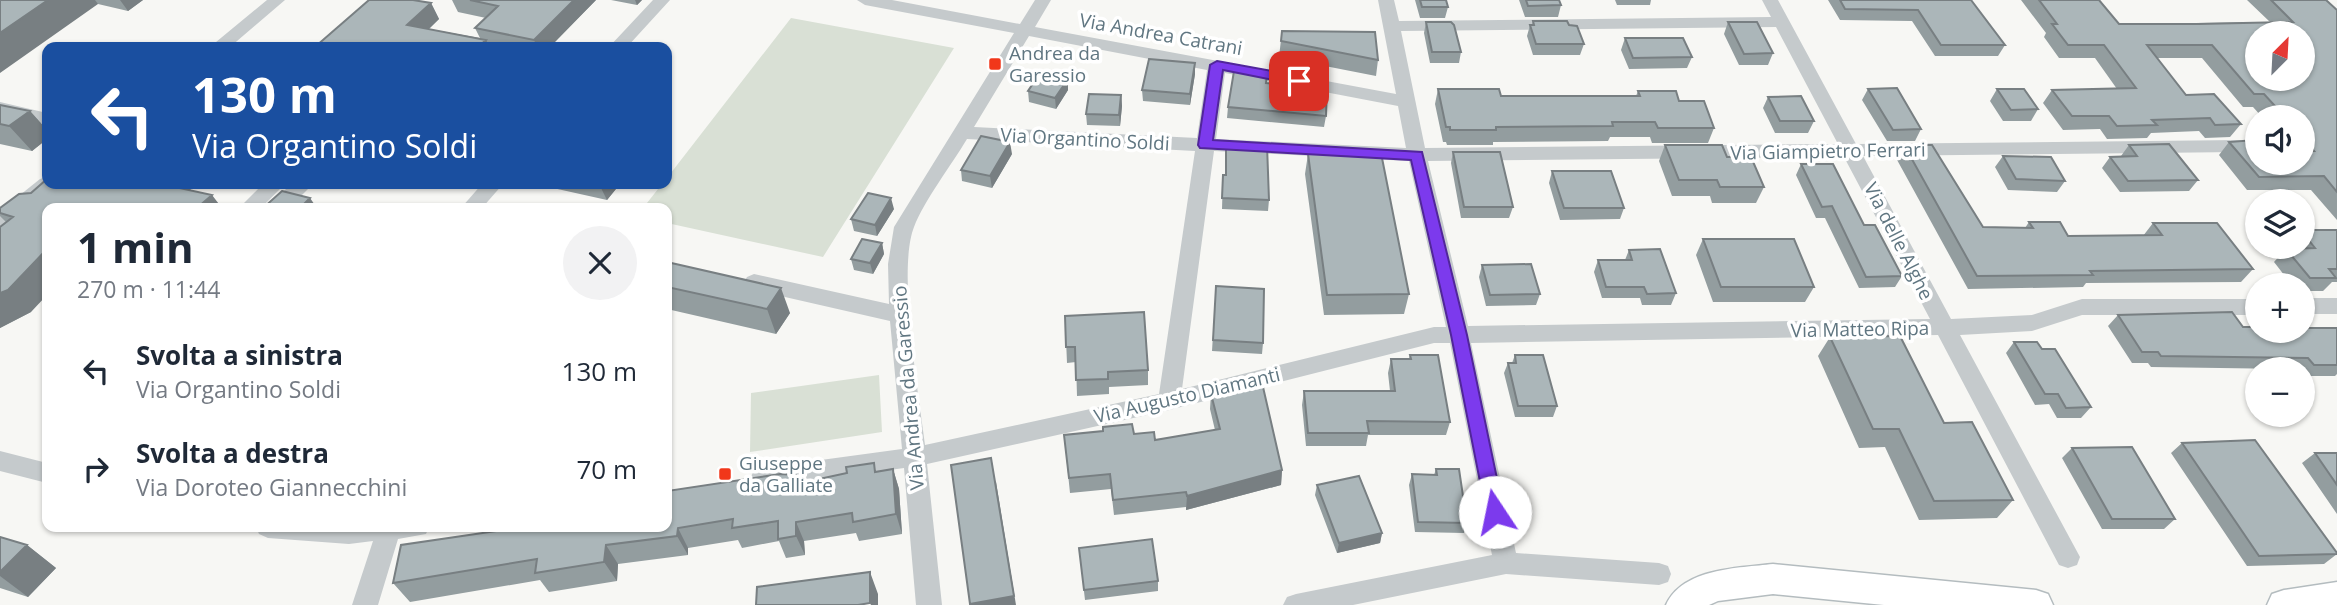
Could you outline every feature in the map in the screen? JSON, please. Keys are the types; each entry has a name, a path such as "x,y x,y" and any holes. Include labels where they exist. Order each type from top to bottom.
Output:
{"main road":[{"path":"1683,605 1699,593 1717,586 1773,579 2036,605"},
{"path":"2284,605 2337,597"}],"street":[{"path":"225,42 277,0"},
{"path":"623,42 662,0"},
{"name":"Via Andrea Catrani","path":"865,0 1408,102"},
{"name":"Via Andrea da Garessio","path":"929,605 900,315 898,264 904,227 1043,0"},
{"path":"1386,0 1506,563"},
{"name":"Via delle Alghe","path":"1770,0 1853,151 1943,327 2067,557"},
{"path":"1392,26 1782,22"},
{"path":"1169,401 1217,65"},
{"path":"0,108 42,118"},
{"name":"Via Organtino Soldi","path":"963,133 1417,155"},
{"name":"Via Giampietro Ferrari","path":"1417,155 2240,146"},
{"path":"0,222 42,188"},
{"path":"254,203 270,189"},
{"path":"282,203 298,189"},
{"path":"476,203 488,189"},
{"path":"732,277 900,315"},
{"path":"2315,306 2337,306"},
{"name":"Via Matteo Ripa","path":"1459,335 1943,327 2024,324 2071,309 2092,307 2245,307"},
{"name":"Via Augusto Diamanti","path":"736,482 915,457 1169,401 1434,335 1459,335"},
{"path":"0,461 42,472"},
{"path":"321,532 388,532 365,605"},
{"path":"1296,605 1506,563 1659,574"}],"shaded area":[{"path":"791,18 954,48 823,257 672,224 672,203 647,203 658,189 672,189 672,172"},
{"path":"879,375 882,432 750,452 751,393"}],"building":[{"path":"0,0 48,0 0,33"},
{"path":"369,0 413,0 431,3 407,25 486,40 484,42 321,42"},
{"path":"470,0 574,0 534,40 475,28 498,6"},
{"path":"1420,0 1446,0 1448,7 1422,7"},
{"path":"1526,0 1559,0 1561,5 1528,6"},
{"path":"1840,0 1971,0 2005,45 1941,45 1918,10 1845,9"},
{"path":"2039,0 2099,0 2119,24 2245,23 2245,84 2212,45 2147,45 2186,95 2214,94 2241,124 2215,125 2210,118 2152,120 2157,125 2117,126 2109,116 2072,116 2052,90 2136,88 2104,45 2068,45 2052,24 2057,24"},
{"path":"2271,0 2326,0 2337,10 2337,192 2324,176 2257,175 2315,175 2315,105 2274,105 2264,94 2254,94 2251,91 2315,91 2315,21 2292,21"},
{"path":"1533,21 1567,21 1569,25 1577,26 1584,44 1536,44 1530,25 1534,25"},
{"path":"1426,22 1451,22 1461,52 1432,52"},
{"path":"1728,22 1757,22 1773,53 1744,54"},
{"path":"1282,31 1375,32 1378,60 1281,41"},
{"path":"1625,38 1683,38 1692,57 1633,58"},
{"path":"1149,59 1195,63 1190,94 1142,90"},
{"path":"1234,71 1267,74 1266,83 1327,88 1326,116 1228,107"},
{"path":"1041,72 1068,79 1055,98 1028,91"},
{"path":"1897,88 1921,129 1893,130 1868,89"},
{"path":"1438,89 1499,89 1501,96 1640,96 1638,91 1676,91 1679,101 1704,101 1714,128 1658,128 1655,122 1612,122 1613,126 1450,130 1450,127 1446,127"},
{"path":"1997,89 2024,89 2038,109 2011,110"},
{"path":"1089,94 1121,95 1119,115 1086,114"},
{"path":"1801,96 1814,121 1780,121 1768,97"},
{"path":"0,105 30,111 9,126 0,124"},
{"path":"981,136 1010,142 990,176 961,170"},
{"path":"2245,141 2245,161 2229,142"},
{"path":"1226,144 1267,145 1269,200 1222,198 1223,175 1226,175"},
{"path":"2169,144 2198,180 2128,181 2110,157 2137,156 2129,145"},
{"path":"1665,145 1722,145 1727,157 1751,157 1764,187 1720,187 1717,180 1679,180"},
{"path":"1904,145 1932,145 1983,227 2033,228 2029,222 2060,222 2068,236 2162,235 2153,223 2217,223 2253,269 2090,271 2093,275 1977,276"},
{"path":"1453,152 1500,152 1513,207 1464,207"},
{"path":"1381,153 1409,294 1327,295 1308,154"},
{"path":"2003,156 2051,157 2065,181 2016,179"},
{"path":"1801,164 1833,164 1864,225 1875,225 1902,276 1866,277 1832,206 1822,207"},
{"path":"1552,171 1611,171 1624,208 1564,208"},
{"path":"42,183 42,189 184,189 212,195 203,203 42,203 42,254 8,290 0,293 0,227 13,217 0,213 0,208 19,194 31,193"},
{"path":"282,191 310,198 305,203 269,203"},
{"path":"868,193 891,198 875,225 851,219"},
{"path":"2315,230 2337,230 2337,269 2329,269 2336,278 2315,278 2315,273 2306,273 2294,259 2315,259"},
{"path":"862,239 882,243 870,263 851,259"},
{"path":"1703,239 1794,239 1814,287 1721,287"},
{"path":"1660,249 1676,293 1647,294 1644,287 1606,287 1598,260 1632,260 1629,250"},
{"path":"672,263 781,288 767,309 672,288"},
{"path":"1531,264 1540,294 1490,295 1482,265"},
{"path":"1216,286 1264,289 1263,343 1213,340"},
{"path":"1144,312 1148,370 1108,372 1108,379 1076,380 1075,347 1066,347 1065,316"},
{"path":"2232,312 2245,327 2245,343 2315,343 2315,328 2337,328 2337,365 2315,365 2315,357 2161,356 2158,352 2142,352 2118,315"},
{"path":"1900,336 1944,423 1972,422 2013,500 1934,501 1899,429 1873,429 1830,337"},
{"path":"2014,342 2037,342 2042,349 2055,349 2091,407 2066,408 2058,394 2045,394"},
{"path":"1410,355 1438,355 1450,422 1367,421 1369,433 1308,433 1304,391 1395,391 1391,359 1411,359"},
{"path":"1515,355 1543,355 1557,406 1518,406 1508,363 1516,363"},
{"path":"1263,387 1282,470 1187,496 1186,492 1113,500 1110,474 1069,478 1064,435 1103,431 1103,427 1132,424 1134,434 1154,432 1155,440 1220,429 1211,394"},
{"path":"2255,440 2337,554 2259,556 2182,443"},
{"path":"2132,447 2175,519 2112,519 2072,448"},
{"path":"2315,453 2337,453 2337,485"},
{"path":"991,458 1014,596 970,604 951,465"},
{"path":"874,463 875,472 893,469 896,514 853,522 852,513 796,522 796,536 778,539 778,521 732,528 733,519 678,528 677,536 606,545 604,562 535,573 537,559 393,583 401,545 490,532 672,532 672,490 780,474 796,475 796,484 847,473 846,467"},
{"path":"1436,469 1459,469 1467,523 1418,522 1412,474 1437,475"},
{"path":"1359,476 1382,533 1339,543 1317,485"},
{"path":"0,537 27,545 0,572"},
{"path":"1152,539 1158,581 1084,590 1079,548"},
{"path":"870,572 870,603 756,605 757,587"}],"place":[{"name":"Andrea da Garessio","path":"995,64"},
{"name":"Giuseppe da Galliate","path":"725,474"}],"route":[{"path":"1299,81 1217,65 1205,145 1417,155 1459,335 1495,512"}]}
